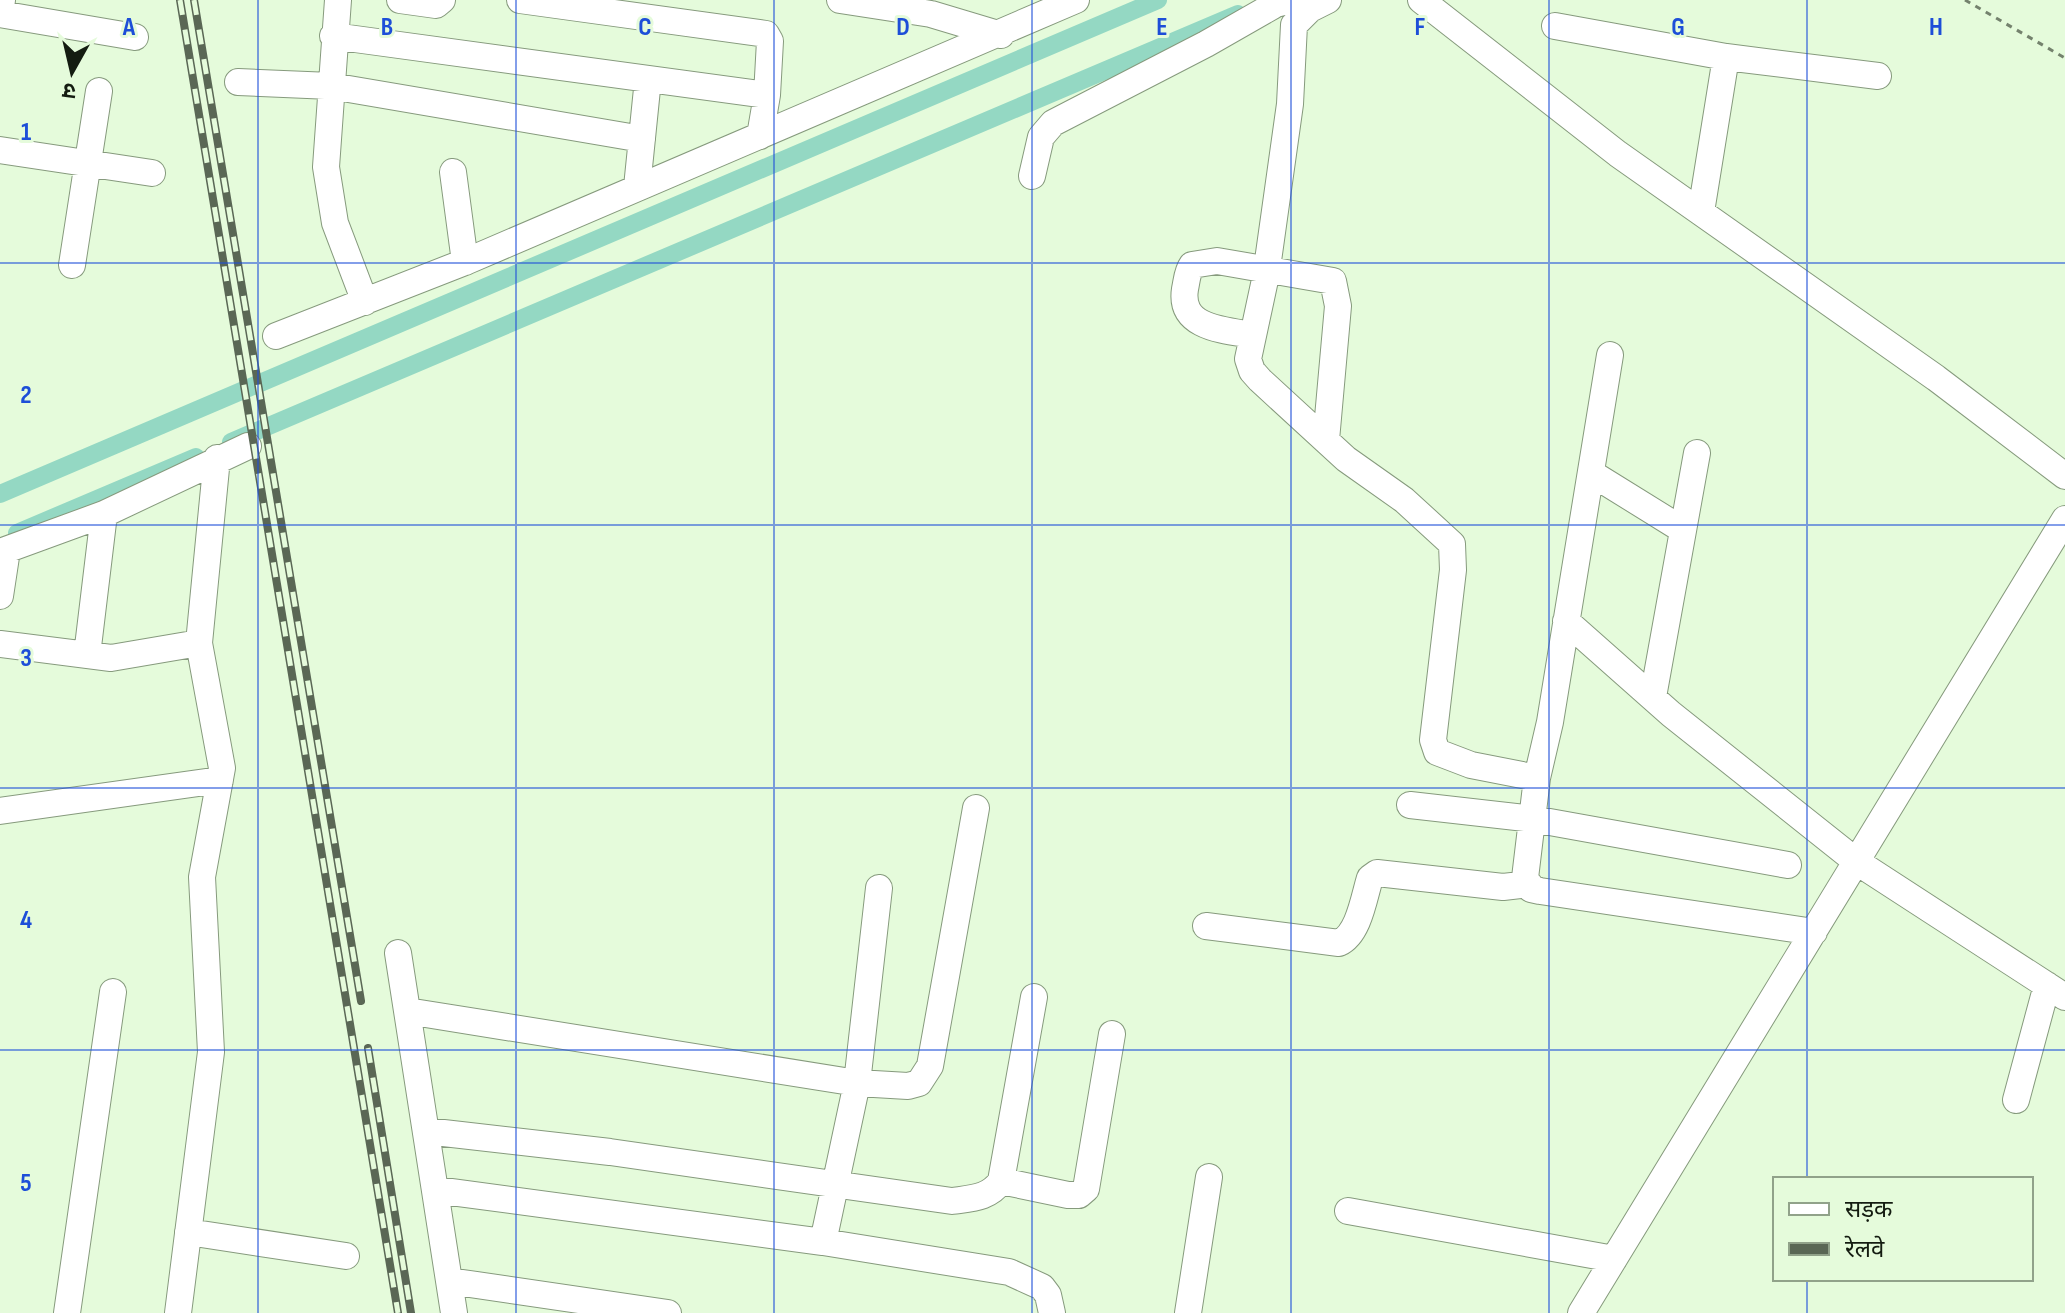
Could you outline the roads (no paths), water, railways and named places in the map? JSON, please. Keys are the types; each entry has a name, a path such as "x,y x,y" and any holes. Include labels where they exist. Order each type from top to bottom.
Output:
{"street":[{"path":"2,0 0,14 37,10 135,37"},
{"path":"338,0 333,36 326,167 332,209 365,302"},
{"path":"400,0 436,5 442,0"},
{"path":"520,0 762,32 770,41 767,95 760,136"},
{"path":"840,0 931,14 1001,35"},
{"path":"276,336 465,262 1001,35 1076,0"},
{"path":"1032,176 1041,137 1053,123 1276,4 1291,0"},
{"path":"1326,0 1310,9 1294,25 1290,104 1267,268 1248,359 1252,371 1326,440 1404,500 1452,544 1453,570 1433,740 1437,752 1471,765 1537,778"},
{"path":"1421,0 1618,154 1936,378 2065,476"},
{"path":"1555,26 1726,57 1878,76"},
{"path":"333,36 767,95"},
{"path":"1701,212 1726,57"},
{"path":"637,187 648,79"},
{"path":"238,82 331,86 642,139"},
{"path":"72,265 99,91"},
{"path":"0,150 152,173"},
{"path":"453,172 465,262"},
{"path":"1253,335 1209,326 1187,312 1183,303 1188,269 1202,261 1217,261 1333,281 1337,288 1326,440"},
{"path":"1610,355 1537,778 1525,878 1540,891 1814,932"},
{"path":"0,596 4,551 104,514 248,446"},
{"path":"1653,697 1697,453"},
{"path":"178,1313 211,1052 202,877 222,768 199,643 217,458"},
{"path":"1591,473 1683,530"},
{"path":"87,655 104,514"},
{"path":"1581,1313 2065,519"},
{"path":"1566,621 1653,697 1857,862 2056,991 2016,1100"},
{"path":"0,644 111,658 199,643"},
{"path":"0,811 220,780"},
{"path":"1410,805 1533,819 1788,865"},
{"path":"407,1011 857,1083 908,1086 919,1083 930,1066 976,808"},
{"path":"1206,926 1339,943 1347,940 1370,878 1377,873 1503,887 1529,884"},
{"path":"823,1242 857,1083 879,888"},
{"path":"398,953 454,1313"},
{"path":"67,1313 113,992"},
{"path":"426,1131 952,1201 993,1192 1001,1181 1034,997"},
{"path":"1001,1181 1068,1195 1079,1195 1086,1189 1112,1034"},
{"path":"1188,1313 1209,1177"},
{"path":"436,1190 823,1242 1009,1272 1042,1287 1048,1295 1052,1313"},
{"path":"1348,1211 1614,1259"},
{"path":"188,1232 346,1256"},
{"path":"449,1281 668,1313"}],"waterway":[{"path":"0,494 1158,0"},
{"path":"231,442 1238,14"},
{"path":"17,533 196,457"}],"railway":[{"path":"180,0 398,1313"},
{"path":"194,0 361,1001"},
{"path":"368,1048 411,1313"}]}
